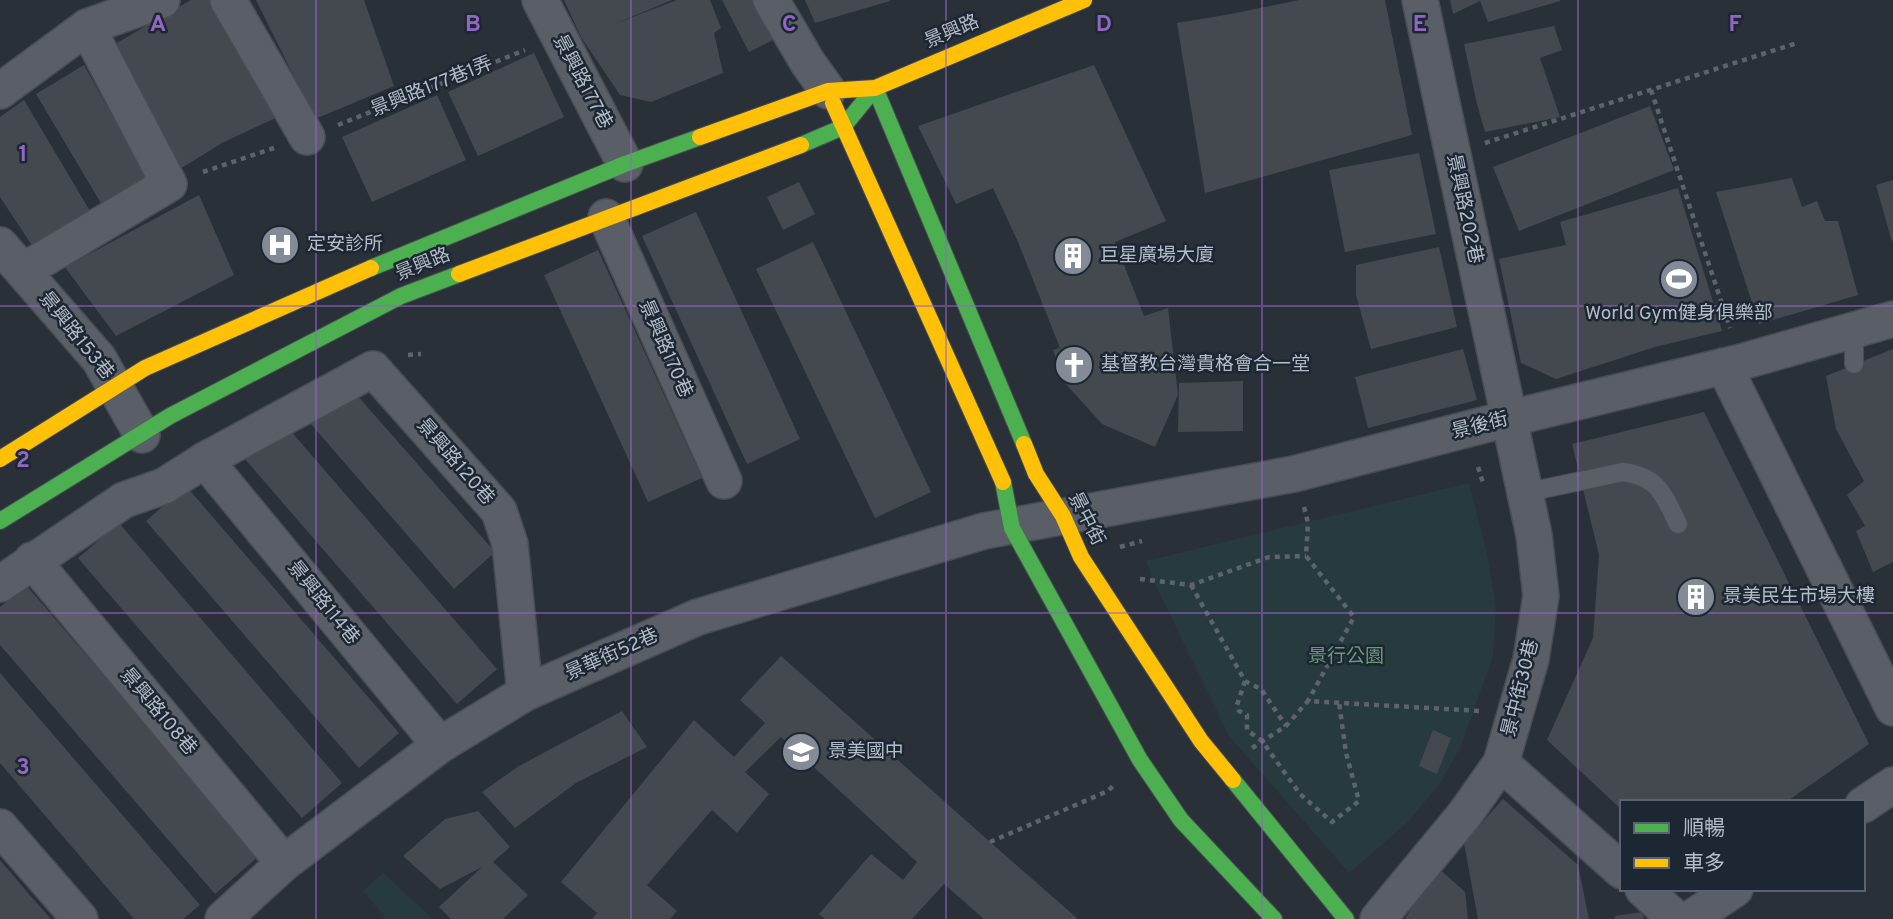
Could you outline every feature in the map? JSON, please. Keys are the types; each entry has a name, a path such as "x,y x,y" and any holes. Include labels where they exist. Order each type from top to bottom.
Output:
{"street":[{"path":"0,91 88,27 162,0"},
{"path":"228,0 307,137"},
{"name":"景興路177巷","path":"540,0 625,164"},
{"path":"771,0 808,64 828,91 1004,484 1012,528 1140,760 1181,820 1274,919"},
{"name":"景興路","path":"0,458 145,368 384,261 625,164 828,91 875,88 1084,0"},
{"name":"景興路202巷","path":"1420,0 1509,418"},
{"path":"23,271 169,184 88,27"},
{"name":"景興路","path":"0,521 170,416 401,296 843,127 875,88"},
{"name":"景中街","path":"875,88 1036,474 1063,516 1081,557 1201,741 1346,919"},
{"name":"景興路170巷","path":"606,217 724,481"},
{"name":"景興路153巷","path":"0,245 99,359 142,435"},
{"name":"景後街","path":"1063,516 1294,474 1733,364 1854,347 1893,319"},
{"path":"1733,364 1893,708"},
{"name":"景興路120巷","path":"205,460 373,369 499,511 510,544 525,693"},
{"name":"景中街30巷","path":"1378,919 1465,814 1500,763 1531,659 1541,596 1534,535 1509,418"},
{"path":"0,584 124,500 164,486 205,460"},
{"name":"景興路114巷","path":"205,460 440,745"},
{"name":"景華街52巷","path":"223,919 284,863 440,745 525,693 698,617 984,531 1012,528 1063,516"},
{"name":"景興路108巷","path":"32,561 284,863"},
{"path":"1500,763 1620,869"},
{"path":"1865,803 1893,785"},
{"path":"0,827 80,919"},
{"path":"1645,891 1676,919"},
{"path":"1690,919 1732,891"}],"lane":[{"path":"1524,493 1623,472 1638,474 1654,482 1663,493 1678,524"}],"path":[{"name":"景興路177巷1弄","path":"169,184 307,137 557,37"},
{"path":"1452,154 1797,43"},
{"path":"1651,90 1733,364"},
{"path":"1478,467 1486,493"},
{"path":"1232,779 1238,757 1286,726 1308,701 1354,617 1306,556 1308,523 1294,474"},
{"path":"1136,579 1191,585 1269,557 1306,556"},
{"path":"1191,585 1245,681 1261,688 1286,726"},
{"path":"1245,681 1237,705 1239,711 1247,715 1247,730 1262,741 1300,794 1332,822 1359,801 1346,753 1339,702"},
{"path":"1308,701 1476,710 1514,719"},
{"path":"990,842 1108,791 1121,778"}],"green space":[{"name":"景行公園","path":"1469,483 1487,553 1496,608 1493,656 1461,746 1441,782 1408,822 1349,873 1229,736 1146,561"},
{"path":"383,873 433,919 381,919 385,917 363,891"}],"building":[{"path":"191,0 219,0 284,114 222,143 180,169 108,48"},
{"path":"256,0 364,0 394,86 315,119"},
{"path":"564,0 672,0 612,25 677,0 710,0 721,28 714,33 723,73 651,102 620,95 581,37"},
{"path":"722,0 759,0 779,37 749,52"},
{"path":"805,0 890,0 890,1 815,23"},
{"path":"1299,0 1385,0 1412,135 1205,193 1177,23"},
{"path":"1450,0 1560,1 1488,22 1480,1 1453,14"},
{"path":"1554,26 1562,50 1540,58 1560,117 1485,132 1464,44"},
{"path":"534,53 564,117 478,156 448,92"},
{"path":"84,65 150,183 105,210 36,94"},
{"name":"巨星廣場大廈","path":"1094,65 1166,221 1115,242 1144,316 1168,308 1178,395 1155,447 1102,424 1065,383 1053,350 1060,348 1018,242 993,188 956,204 918,126"},
{"path":"437,95 466,160 372,202 342,137"},
{"path":"24,100 93,216 35,250 0,197 0,117"},
{"path":"1650,106 1674,170 1519,231 1493,167"},
{"path":"1419,153 1436,234 1345,252 1329,170"},
{"path":"1792,178 1802,207 1817,201 1825,221 1838,221 1858,295 1759,324 1716,192"},
{"path":"1893,180 1893,241 1892,242 1876,185"},
{"path":"799,182 815,214 783,230 767,197"},
{"path":"1678,188 1722,331 1655,347 1556,379 1521,363 1499,259 1566,245 1560,222"},
{"path":"199,195 234,275 116,336 65,267"},
{"path":"696,212 800,439 747,464 642,236"},
{"path":"813,242 931,492 875,518 756,269"},
{"path":"1439,247 1457,327 1371,349 1356,295 1356,265"},
{"path":"598,250 702,478 648,502 544,275"},
{"path":"1463,349 1477,400 1368,428 1355,377"},
{"path":"1893,349 1893,562 1873,572 1856,531 1865,526 1847,495 1864,481 1836,429 1826,376"},
{"path":"1243,381 1243,431 1178,432 1179,383"},
{"path":"355,393 495,552 454,589 304,416"},
{"name":"景美民生市場大樓","path":"1704,412 1869,744 1789,800 1620,800 1620,808 1547,740 1593,638 1599,555 1572,444"},
{"path":"288,428 497,669 457,704 244,458"},
{"path":"186,486 399,733 359,768 146,521"},
{"path":"119,523 342,783 302,818 78,558"},
{"path":"26,585 259,856 215,894 0,645 0,607"},
{"path":"781,656 1078,919 984,919 944,884 912,919 825,919 819,914 871,854 903,880 917,862 781,737 745,772 769,794 737,833 712,810 647,885 677,911 670,919 592,919 597,913 561,882 694,720 734,757 765,723 740,700"},
{"path":"0,673 200,905 183,919 134,919 0,763"},
{"path":"622,711 647,747 576,783 515,828 482,792 519,766"},
{"path":"1433,730 1451,738 1437,774 1419,766"},
{"path":"1503,799 1578,865 1589,919 1478,919 1464,843"},
{"path":"478,811 510,847 493,862 528,895 503,919 451,919 439,907 482,867 440,889 403,856 445,819"},
{"path":"0,860 34,900 51,919 0,919"},
{"path":"1436,866 1465,892 1468,919 1405,919"},
{"path":"1642,912 1644,919 1615,919 1615,916"}],"traffic: fast":[{"path":"875,88 1024,444"},
{"path":"801,145 843,127 875,88"},
{"path":"371,268 625,164 700,137"},
{"path":"0,521 170,416 401,296 459,274"},
{"path":"1003,482 1012,528 1140,760 1181,820 1274,919"},
{"path":"1233,780 1346,919"}],"traffic: slow":[{"path":"700,137 828,91 875,88 1084,0"},
{"path":"833,103 1003,482"},
{"path":"459,274 801,145"},
{"path":"0,459 145,368 371,268"},
{"path":"1024,444 1036,474 1063,516 1081,557 1201,741 1233,780"}],"place":[{"name":"定安診所","path":"280,245"},
{"name":"巨星廣場大廈","path":"1073,256"},
{"name":"World Gym健身俱樂部","path":"1679,279"},
{"name":"基督教台灣貴格會合一堂","path":"1074,365"},
{"name":"景美民生市場大樓","path":"1696,597"},
{"name":"景美國中","path":"801,752"}]}
